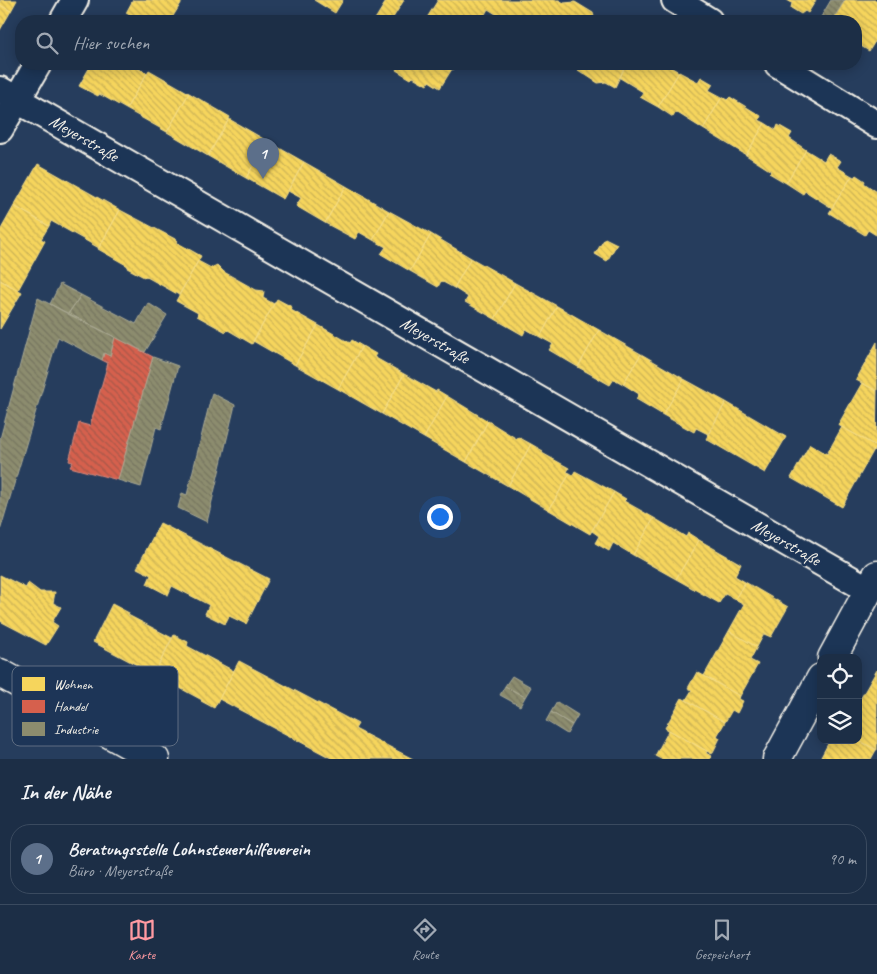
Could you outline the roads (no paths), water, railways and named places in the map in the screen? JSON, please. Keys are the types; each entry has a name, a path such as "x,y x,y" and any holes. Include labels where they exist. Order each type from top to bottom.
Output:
{"street":[{"path":"66,15 75,0"},
{"path":"675,0 699,15"},
{"path":"0,130 9,95 32,70"},
{"path":"788,70 877,125"},
{"name":"Meyerstraße","path":"9,95 873,583"},
{"path":"834,654 873,583"},
{"path":"0,673 12,680"},
{"path":"777,759 817,685"},
{"path":"132,746 155,759"}],"place":[{"name":"Beratungsstelle Lohnsteuerhilfeverein","path":"263,179"}]}
